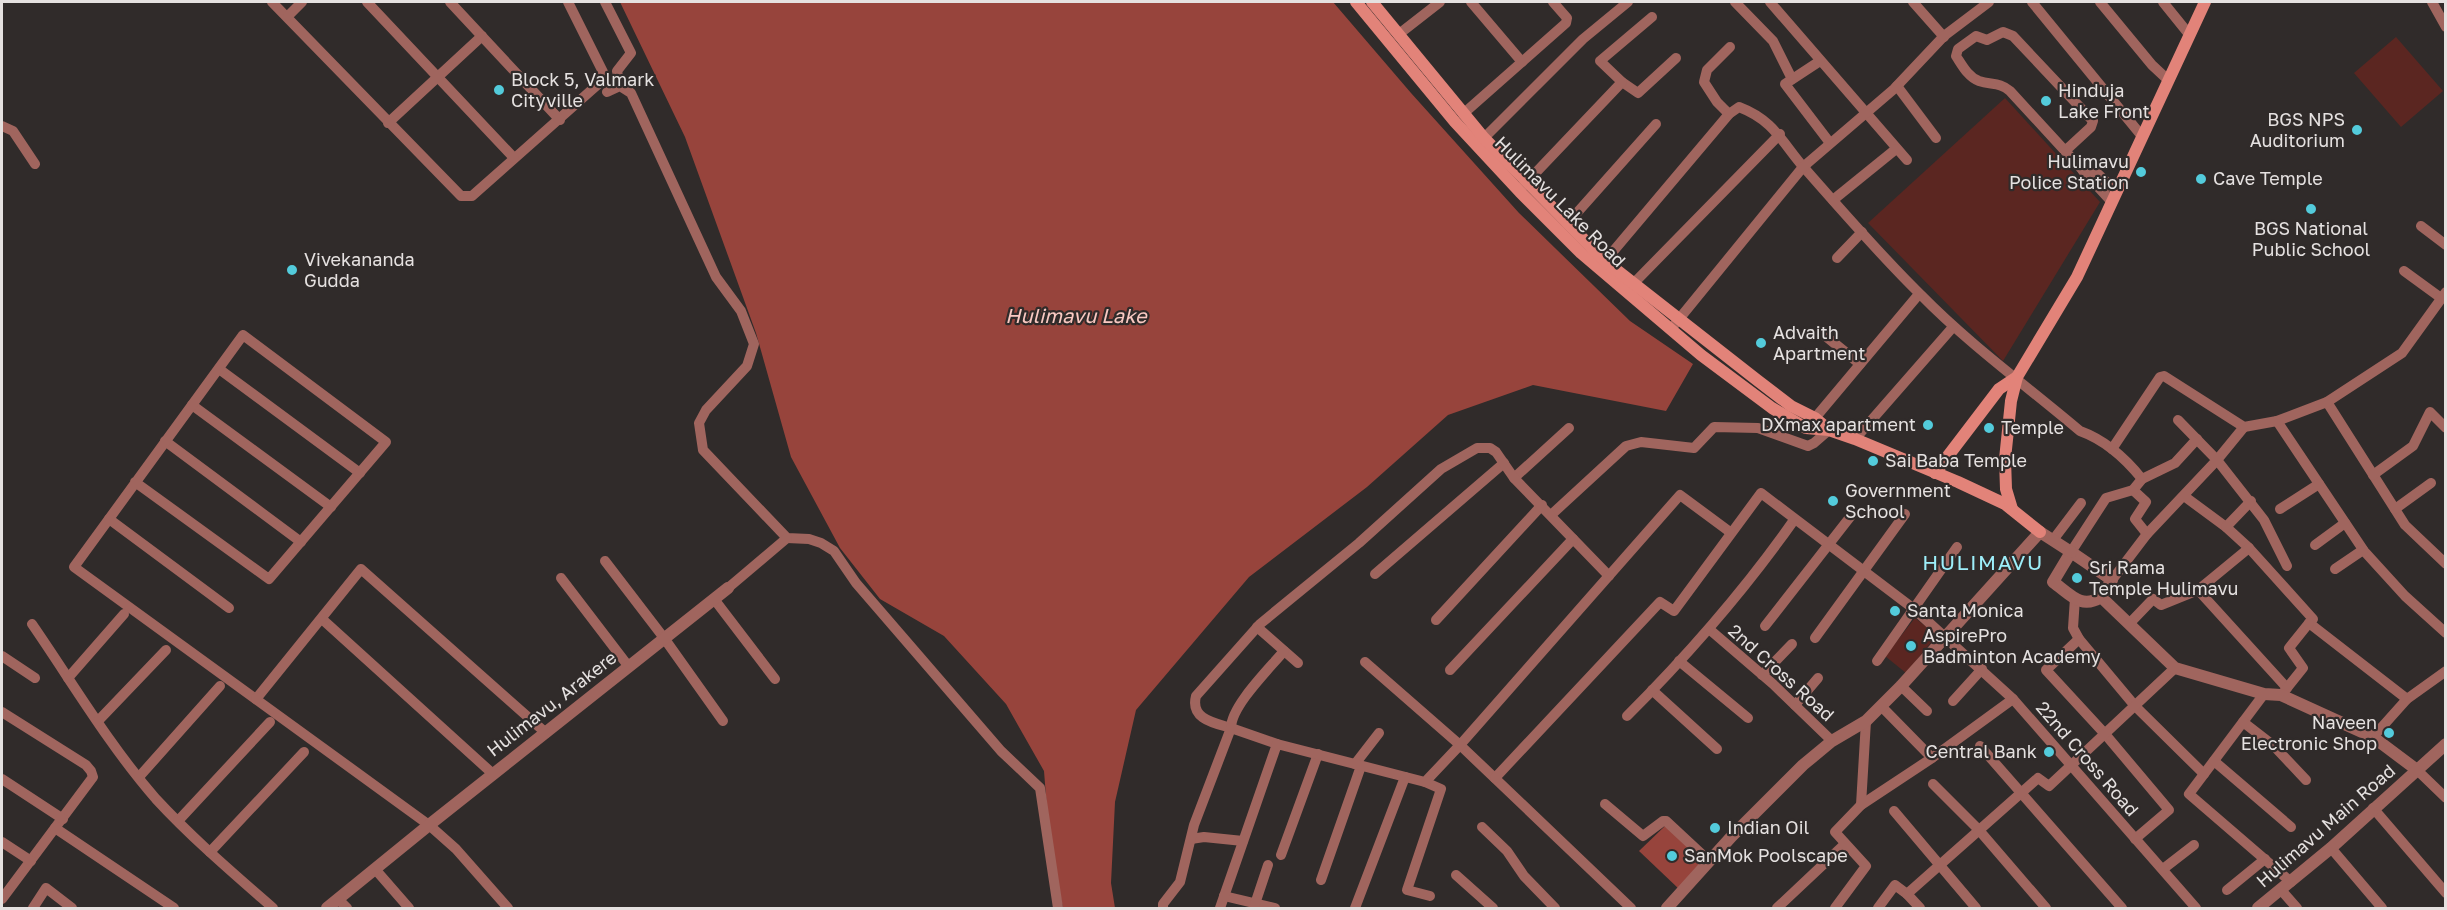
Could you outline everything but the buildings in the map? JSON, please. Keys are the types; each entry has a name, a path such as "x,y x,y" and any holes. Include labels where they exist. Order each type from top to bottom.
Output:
{"main road":[{"name":"Hulimavu Lake Road","path":"1359,2 1455,122 1522,187 1567,224 1675,325 1772,408 1806,428 1829,430 1855,439 1935,473 2012,509 2040,532"},
{"name":"Hulimavu Lake Road","path":"1372,2 1522,187 1581,253 1675,325 1791,406 1815,418 1829,430"},
{"path":"2012,509 2006,489 2005,459 2011,401 2017,377 2077,277 2188,33 2205,2"},
{"path":"1935,473 1999,389 2017,377"}],"street":[{"path":"272,2 288,16 388,123 465,198 472,196 602,83 605,76 568,2"},
{"path":"288,16 302,2"},
{"path":"367,2 514,158"},
{"path":"450,2 560,120"},
{"path":"605,2 631,52 617,70 620,86 631,93 716,277 741,311 752,337 753,352 747,366 706,410 699,423 703,450 787,538 810,539 834,551 856,583 1001,751 1040,788 1058,909"},
{"path":"1399,34 1440,2"},
{"path":"1471,2 1522,62"},
{"path":"1463,114 1566,23 1567,18 1553,2"},
{"path":"1484,138 1583,39 1628,2"},
{"path":"1735,2 1773,41 1792,80"},
{"path":"1770,2 1907,160"},
{"path":"1913,2 1944,37"},
{"path":"2032,2 2142,135"},
{"path":"2100,2 2167,79"},
{"path":"2163,2 2188,33"},
{"path":"2432,2 2445,27"},
{"path":"1675,325 1803,166 1897,86 1944,37 1983,3"},
{"path":"1652,17 1600,61 1622,82 1638,93 1676,58"},
{"path":"2065,151 2091,127 2093,121 2013,36 2003,32 1989,40 1976,36 1959,49 1956,56 1968,73 1978,81 2004,86 2083,171 2093,169 2114,196"},
{"path":"388,123 482,36"},
{"path":"1729,114 1717,102 1704,82 1707,70 1730,47"},
{"path":"1820,61 1785,84 1830,143"},
{"path":"1522,187 1622,82"},
{"path":"607,92 620,86"},
{"path":"1897,86 1936,138"},
{"path":"1605,261 1729,114 1739,107 1751,111 1780,134 1803,166 1833,200 1919,294 1953,327 2017,377 2080,431 2096,437 2112,449 2142,479"},
{"path":"1567,224 1656,124"},
{"path":"2,126 12,131 35,164"},
{"path":"1633,284 1780,134"},
{"path":"1833,200 1896,149"},
{"path":"2421,226 2445,245"},
{"path":"1837,258 1862,232"},
{"path":"2197,439 2175,463 2142,479 2133,490 2106,498 2053,582 2085,604 2092,603 2101,597 2147,534 2217,460 2244,427 2277,421 2327,402 2402,353 2443,295 2404,271"},
{"path":"1815,418 1919,294"},
{"path":"1855,439 1953,327"},
{"path":"1823,334 1860,364"},
{"path":"135,482 269,579 387,442 243,335 135,482 74,567 429,825 461,854 508,909"},
{"path":"219,369 360,473"},
{"path":"2112,449 2160,377 2163,376 2244,427"},
{"path":"2327,402 2405,525 2445,564"},
{"path":"192,405 331,507"},
{"path":"2373,475 2417,442 2430,412 2445,428"},
{"path":"2178,420 2217,460 2251,501 2264,520 2287,566"},
{"path":"2277,421 2363,550 2405,596 2445,633"},
{"path":"1551,514 1626,446 1641,442 1694,448 1714,427 1745,427 1769,430 1808,446 1829,430"},
{"path":"1515,478 1569,428"},
{"path":"165,441 302,542"},
{"path":"1430,896 1407,890 1441,789 1425,782 1277,744 1208,720 1196,710 1194,705 1196,696 1257,627 1359,543 1441,469 1477,448 1490,448 1496,452 1515,478 1609,576"},
{"path":"1376,574 1504,463"},
{"path":"2395,509 2431,483"},
{"path":"2280,509 2319,484"},
{"path":"2133,490 2146,502 2135,519 2147,534"},
{"name":"22nd Cross Road","path":"1730,532 1761,493 1914,609 2013,699 2196,909"},
{"path":"1425,782 1680,495 1730,532 1674,612 1659,602 1495,778"},
{"path":"2184,496 2226,527 2313,619 2289,648 2303,668 2284,692 2199,590"},
{"path":"2226,527 2251,501"},
{"path":"2053,540 2081,503"},
{"path":"1436,620 1542,505"},
{"path":"1765,626 1854,513"},
{"path":"1815,638 1905,514"},
{"path":"109,519 229,608"},
{"path":"1627,716 1709,629 1759,570 1794,520"},
{"path":"2315,545 2345,523"},
{"path":"1667,909 1709,861 1788,780 1832,741 1866,721 1901,686 2040,532 2112,580"},
{"name":"Hulimavu, Arakere","path":"327,909 343,904 375,869 728,588 787,538"},
{"path":"1450,670 1573,539"},
{"path":"1877,661 1957,548"},
{"path":"2129,624 2153,599 2161,605 2199,590 2248,548"},
{"path":"2335,569 2363,550"},
{"path":"605,561 723,721"},
{"path":"256,699 361,569 546,733"},
{"path":"561,578 629,667"},
{"name":"Hulimavu Main Road","path":"2101,597 2175,668 2264,694 2284,692 2373,737 2417,770 2445,798"},
{"path":"2075,598 2073,628 2079,639 2135,706 2204,774"},
{"path":"714,599 775,679"},
{"path":"68,678 124,614"},
{"path":"322,619 493,774"},
{"path":"2309,623 2407,699"},
{"path":"32,624 139,777 178,821 273,909"},
{"path":"1257,627 1298,663"},
{"name":"2nd Cross Road","path":"1709,629 1832,741"},
{"path":"2079,639 2046,670 2105,734 2169,810 2135,839"},
{"path":"1762,675 1792,644"},
{"path":"98,721 166,650"},
{"path":"1163,909 1167,898 1180,882 1191,839 1231,728 1231,722 1245,698 1284,651"},
{"path":"2,656 35,678"},
{"path":"1679,661 1748,718"},
{"path":"1365,662 1460,745 1632,909"},
{"path":"1907,894 2038,778 2049,786 2175,668"},
{"path":"1953,701 1982,669"},
{"path":"2373,737 2407,699 2445,671"},
{"path":"1795,705 1818,678"},
{"path":"139,777 220,686"},
{"path":"1901,686 1927,711"},
{"path":"1652,690 1717,749"},
{"path":"2264,694 2189,794 2265,859 2286,886 2297,909"},
{"path":"1835,909 1866,866 1835,831 1861,805 1932,758 2013,699"},
{"path":"1881,706 1932,758"},
{"path":"2,711 86,765 91,771 91,781 2,899"},
{"path":"1861,805 1866,721"},
{"path":"178,821 270,722"},
{"path":"2243,722 2274,746 2306,780"},
{"path":"1321,880 1358,765 1379,733"},
{"path":"1220,909 1277,744"},
{"name":"Hulimavu Main Road","path":"2259,909 2331,848 2445,744"},
{"path":"1980,746 2122,909"},
{"path":"210,852 304,752"},
{"path":"1281,855 1318,754"},
{"path":"2214,761 2291,827"},
{"path":"1355,909 1405,777"},
{"path":"2,779 63,819"},
{"path":"1933,784 1978,829 2046,909"},
{"path":"1605,804 1643,836 1663,820 1666,821 1709,861"},
{"path":"2373,808 2445,893"},
{"path":"1894,811 1976,909"},
{"path":"1482,827 1507,851 1524,876 1555,909"},
{"path":"55,828 174,909"},
{"path":"1191,839 1204,837 1243,841"},
{"path":"2,842 31,861"},
{"path":"1777,909 1845,844"},
{"path":"2163,869 2194,845"},
{"path":"2331,848 2382,909"},
{"path":"2227,890 2265,859"},
{"path":"1255,904 1268,866"},
{"path":"375,869 409,909"},
{"path":"1456,875 1493,909"},
{"path":"1878,909 1895,885 1907,894 1920,909"},
{"path":"33,909 46,888 72,909"},
{"path":"1224,896 1275,909"}],"shaded area":[{"path":"2396,37 2443,91 2401,127 2354,73"},
{"path":"2005,98 2100,202 2003,361 1868,223"},
{"name":"AspirePro Badminton Academy","path":"1915,618 1937,635 1906,673 1885,656"}],"water":[{"name":"Hulimavu Lake","path":"620,2 1333,2 1519,213 1630,321 1693,364 1666,411 1533,385 1448,415 1367,487 1249,577 1136,710 1115,802 1111,883 1115,908 1063,908 1050,847 1044,771 1006,704 944,636 880,599 840,548 791,457 756,333 685,137"},
{"name":"SanMok Poolscape","path":"1665,826 1705,860 1679,889 1639,851"}],"place":[{"name":"Block 5, Valmark Cityville","path":"499,90"},
{"name":"Hinduja Lake Front","path":"2046,101"},
{"name":"BGS NPS Auditorium","path":"2357,130"},
{"name":"Hulimavu Police Station","path":"2141,172"},
{"name":"Cave Temple","path":"2201,179"},
{"name":"BGS National Public School","path":"2311,209"},
{"name":"Vivekananda Gudda","path":"292,270"},
{"name":"Advaith Apartment","path":"1761,343"},
{"name":"DXmax apartment","path":"1928,425"},
{"name":"Temple","path":"1989,428"},
{"name":"Sai Baba Temple","path":"1873,461"},
{"name":"Government School","path":"1833,501"},
{"name":"Sri Rama Temple Hulimavu","path":"2077,578"},
{"name":"Santa Monica","path":"1895,611"},
{"name":"AspirePro Badminton Academy","path":"1911,646"},
{"name":"Naveen Electronic Shop","path":"2389,733"},
{"name":"Central Bank","path":"2049,752"},
{"name":"Indian Oil","path":"1715,828"},
{"name":"SanMok Poolscape","path":"1672,856"}],"district":[{"name":"HULIMAVU","path":"1983,563"}]}
